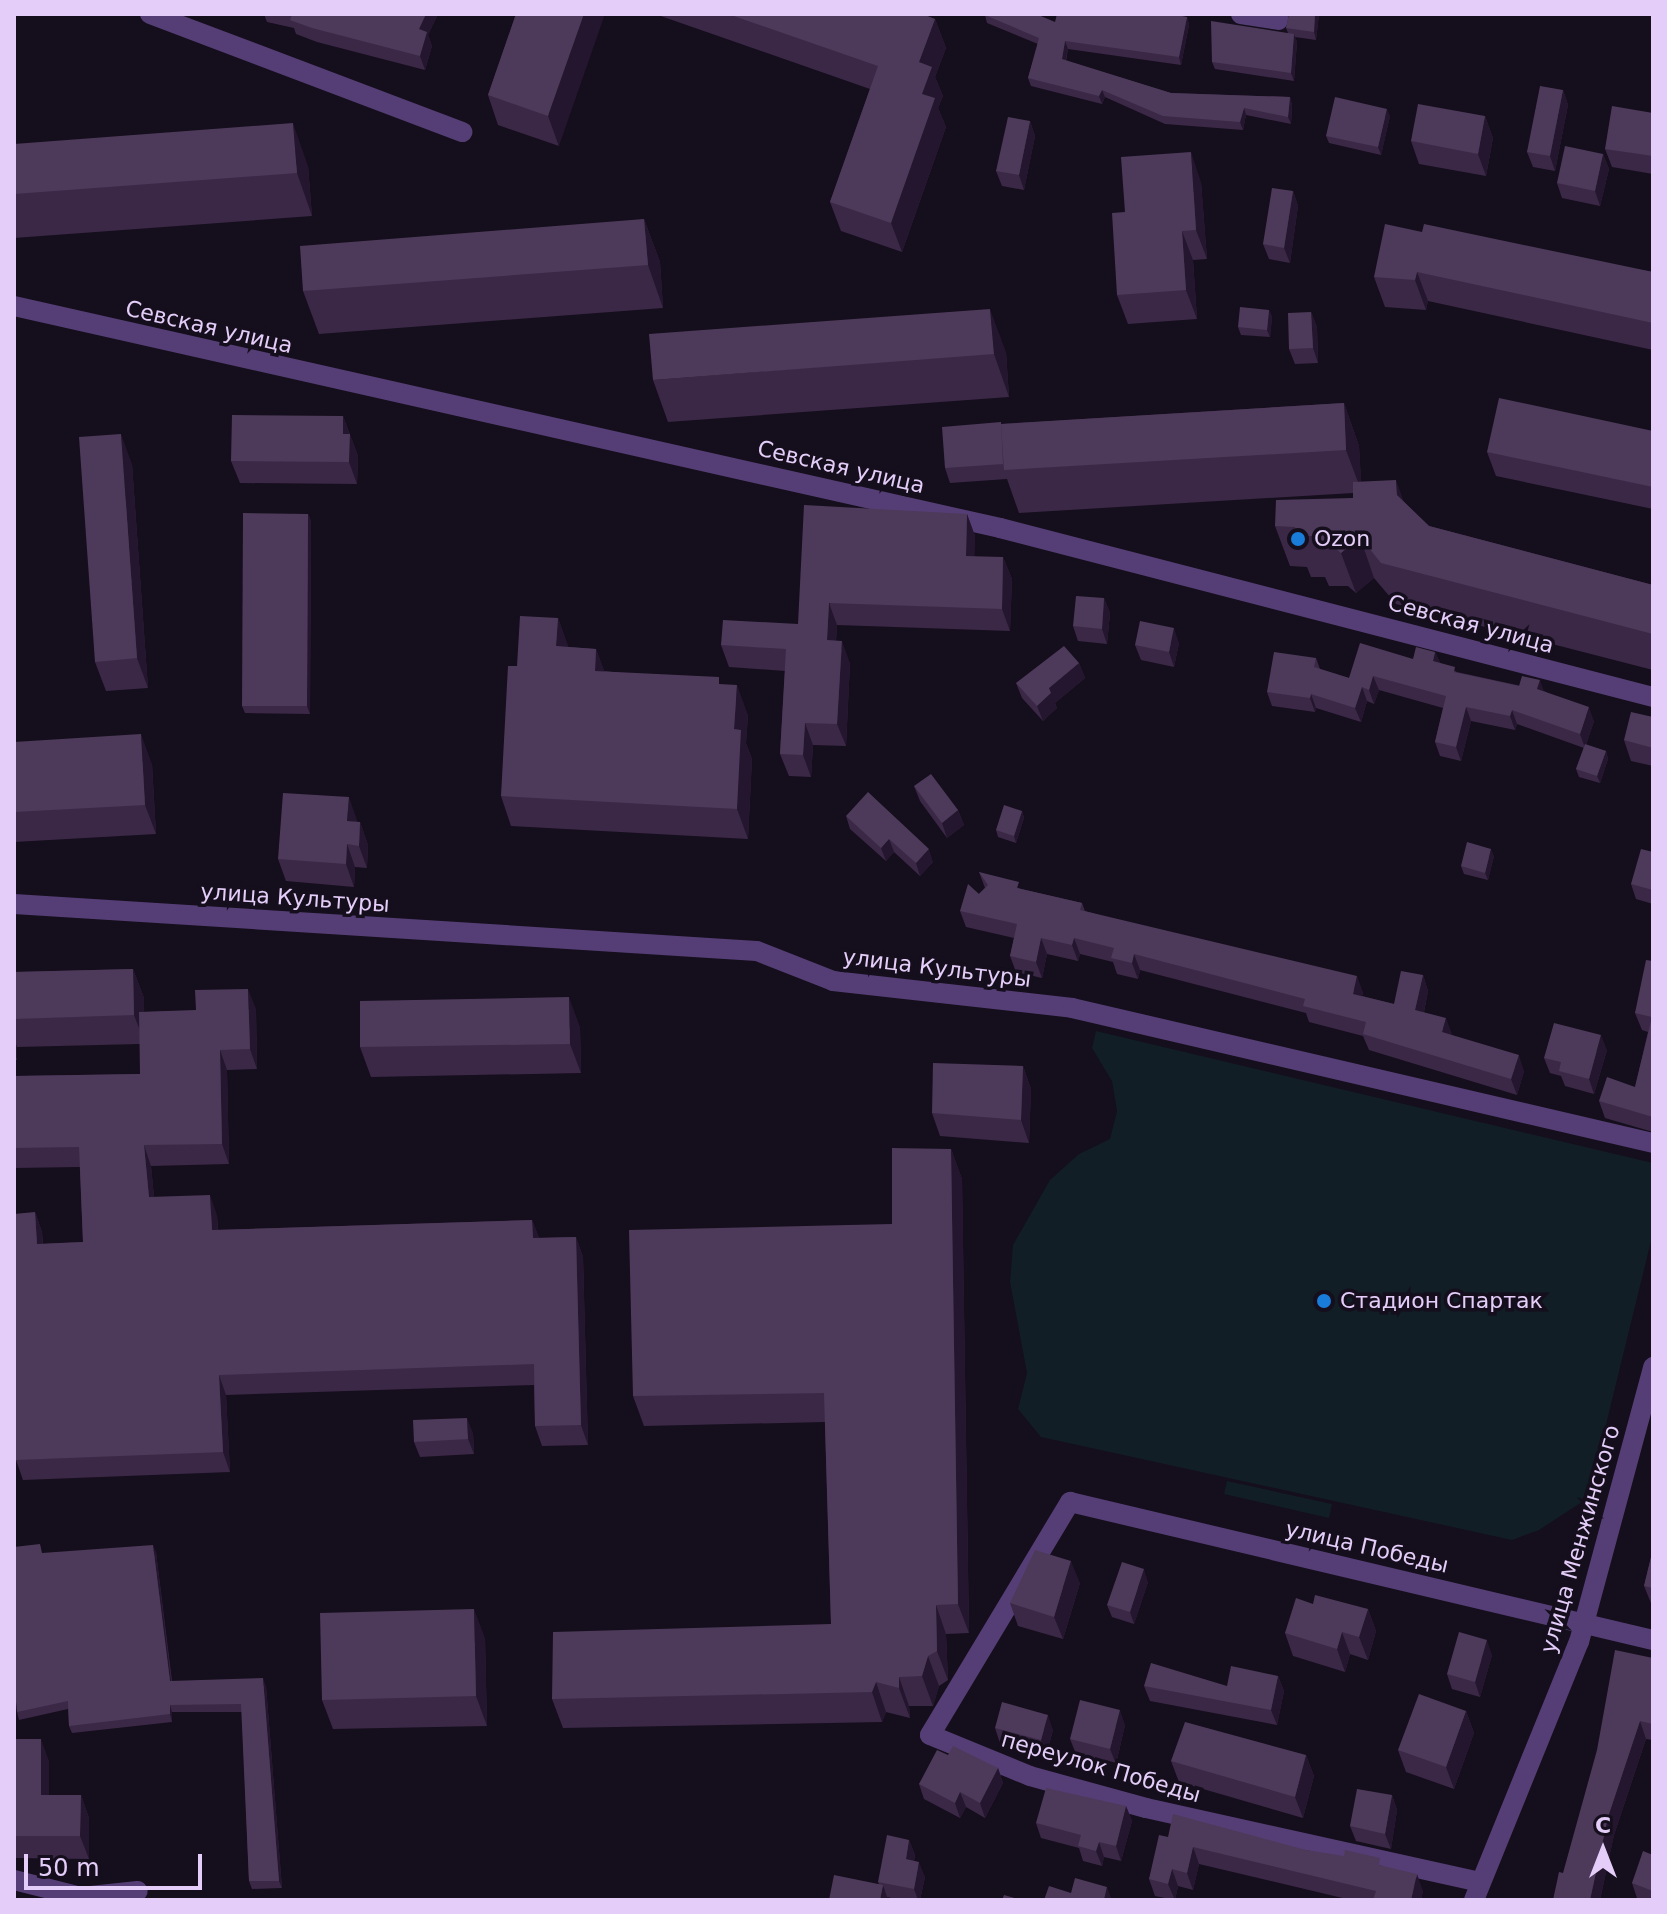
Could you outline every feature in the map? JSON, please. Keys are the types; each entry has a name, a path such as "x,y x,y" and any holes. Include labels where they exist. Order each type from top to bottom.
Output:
{"street":[{"path":"150,14 462,132"},
{"path":"1241,14 1279,20"},
{"name":"Севская улица","path":"14,306 1000,528 1653,697"},
{"name":"улица Культуры","path":"14,904 757,951 833,981 1072,1008 1653,1143"},
{"name":"улица Менжинского","path":"1477,1891 1584,1623 1653,1367"},
{"name":"улица Победы","path":"1070,1502 1653,1640"},
{"name":"переулок Победы","path":"1070,1502 930,1735 1030,1776 1477,1891"},
{"path":"14,1880 81,1897 138,1891"}],"shaded area":[{"name":"Стадион Спартак","path":"1096,1031 1653,1163 1653,1233 1588,1498 1539,1530 1512,1540 1041,1437 1018,1409 1027,1373 1010,1282 1013,1245 1050,1180 1079,1154 1110,1139 1117,1111 1112,1081 1092,1048"},
{"path":"1227,1481 1332,1504 1329,1518 1224,1494"}],"building":[{"path":"289,14 426,14 419,29 427,32 420,56 312,28 290,20 292,15"},
{"path":"516,14 584,14 548,116 488,95"},
{"path":"728,14 922,14 935,19 919,62 932,67 922,94 935,98 891,223 830,202 878,66"},
{"path":"985,14 1036,14 1055,22 1057,14 1172,14 1187,17 1179,57 1065,41 1062,59 1171,93 1290,97 1288,117 1244,108 1240,122 1163,116 1102,90 1099,96 1028,78 1039,38"},
{"path":"1289,14 1315,14 1314,32 1286,28"},
{"path":"1211,21 1294,34 1291,73 1212,62"},
{"path":"1540,86 1563,90 1550,156 1527,152"},
{"path":"1335,97 1387,109 1378,147 1326,136"},
{"path":"1418,104 1485,116 1478,154 1411,141"},
{"path":"1612,106 1653,113 1653,156 1605,149"},
{"path":"1008,117 1030,121 1019,175 996,171"},
{"path":"293,123 297,173 14,194 14,144"},
{"path":"1565,146 1603,154 1595,191 1557,183"},
{"path":"1191,152 1196,230 1182,231 1186,290 1117,295 1112,213 1125,212 1121,157"},
{"path":"1272,188 1293,191 1284,248 1263,244"},
{"path":"644,219 648,265 303,291 300,246"},
{"path":"1385,224 1422,232 1424,224 1653,272 1653,323 1417,272 1415,280 1374,277"},
{"path":"1240,307 1269,310 1267,330 1238,327"},
{"path":"990,309 994,354 653,380 649,334"},
{"path":"1311,312 1313,348 1289,349 1288,313"},
{"path":"1499,398 1653,431 1653,487 1487,452"},
{"path":"1344,403 1346,450 1004,470 1001,424"},
{"path":"232,415 343,416 343,434 350,434 349,462 231,461"},
{"path":"1001,422 1003,464 945,468 942,427"},
{"path":"121,434 137,658 95,662 79,437"},
{"path":"1396,480 1397,495 1429,526 1653,585 1653,634 1381,563 1360,537 1341,553 1333,546 1314,546 1314,536 1296,536 1295,527 1275,526 1276,500 1353,498 1353,482"},
{"path":"804,505 967,514 966,556 1003,557 1002,609 829,603 827,640 842,641 837,724 805,723 803,755 780,754 786,649 721,645 723,620 798,624"},
{"path":"243,513 308,514 307,706 242,706"},
{"path":"1076,596 1104,598 1102,629 1073,626"},
{"path":"520,616 558,618 556,646 596,649 595,671 719,677 719,684 737,685 734,729 741,730 737,809 501,796 508,666 517,666"},
{"path":"1140,621 1174,628 1169,652 1135,645"},
{"path":"1360,643 1413,659 1416,647 1435,652 1433,661 1455,667 1454,672 1519,686 1522,676 1540,680 1537,689 1589,707 1580,734 1512,710 1510,716 1466,707 1456,747 1435,742 1446,696 1373,676 1369,690 1362,687 1355,708 1311,694 1310,698 1267,692 1274,652 1316,658 1314,667 1349,678"},
{"path":"1064,646 1079,663 1049,688 1051,693 1037,706 1016,683"},
{"path":"1631,712 1653,717 1653,748 1624,740"},
{"path":"141,734 145,805 14,812 14,742"},
{"path":"1585,744 1606,751 1597,776 1576,769"},
{"path":"931,774 958,810 942,823 914,786"},
{"path":"868,792 929,849 916,863 889,839 881,848 846,816"},
{"path":"283,793 349,797 347,821 360,822 359,846 347,844 346,864 278,859"},
{"path":"1004,805 1022,811 1014,836 996,830"},
{"path":"1467,842 1491,849 1485,873 1461,866"},
{"path":"1641,849 1653,852 1653,890 1631,884"},
{"path":"979,872 1019,882 1017,888 1082,903 1080,910 1357,976 1353,994 1394,1004 1401,971 1423,975 1415,1010 1446,1018 1442,1032 1519,1055 1511,1079 1363,1034 1366,1022 1303,1006 1305,999 1134,954 1132,963 1111,958 1114,948 1074,938 1072,945 1041,938 1036,962 1010,956 1017,924 960,911 968,884 979,894 988,885"},
{"path":"1646,960 1653,961 1653,1117 1599,1101 1607,1077 1635,1087 1652,1017 1635,1013"},
{"path":"133,969 134,1015 14,1019 14,972"},
{"path":"248,989 250,1049 220,1050 222,1144 144,1145 149,1197 210,1195 212,1230 532,1220 533,1238 576,1237 581,1425 535,1426 534,1364 219,1375 223,1452 16,1460 14,1214 35,1212 37,1244 83,1242 79,1147 14,1148 14,1076 140,1074 139,1012 196,1010 195,990"},
{"path":"569,997 570,1044 360,1047 360,1001"},
{"path":"1554,1023 1601,1035 1589,1079 1559,1071 1561,1062 1544,1058"},
{"path":"933,1063 1023,1066 1021,1120 932,1113"},
{"path":"892,1148 951,1149 958,1604 936,1605 937,1651 928,1656 922,1676 899,1677 899,1688 876,1682 872,1692 552,1699 553,1632 831,1624 824,1393 633,1396 629,1230 892,1224"},
{"path":"467,1418 468,1439 414,1442 413,1420"},
{"path":"40,1544 42,1553 153,1545 170,1681 263,1678 279,1881 249,1881 241,1704 170,1705 170,1714 69,1726 68,1701 17,1712 14,1681 14,1547"},
{"path":"1653,1549 1653,1588 1644,1586"},
{"path":"1035,1550 1071,1561 1054,1617 1010,1603"},
{"path":"1122,1562 1144,1569 1130,1612 1107,1605"},
{"path":"1315,1595 1368,1609 1359,1637 1342,1632 1337,1649 1285,1633 1296,1598 1313,1604"},
{"path":"474,1609 476,1696 322,1700 320,1613"},
{"path":"1459,1632 1487,1640 1475,1682 1447,1674"},
{"path":"1615,1650 1653,1658 1653,1724 1640,1721 1608,1817 1590,1900 1553,1900 1597,1750"},
{"path":"1151,1663 1227,1686 1231,1666 1278,1676 1271,1710 1144,1686"},
{"path":"1419,1694 1466,1711 1446,1767 1398,1750"},
{"path":"1080,1700 1120,1710 1110,1749 1070,1739"},
{"path":"1002,1702 1048,1715 1041,1740 995,1728"},
{"path":"1185,1722 1306,1755 1295,1797 1171,1761"},
{"path":"14,1739 41,1739 41,1795 81,1795 80,1836 14,1836"},
{"path":"953,1746 998,1768 980,1803 960,1792 955,1803 919,1784 937,1750 948,1755"},
{"path":"1046,1788 1126,1806 1116,1846 1099,1842 1096,1851 1078,1846 1081,1835 1036,1823"},
{"path":"1357,1789 1392,1795 1385,1834 1350,1826"},
{"path":"1173,1814 1306,1850 1344,1856 1345,1850 1380,1858 1379,1865 1417,1874 1411,1900 1373,1900 1376,1891 1193,1847 1187,1873 1172,1869 1168,1884 1149,1879 1159,1835 1168,1837"},
{"path":"887,1835 909,1840 906,1859 919,1862 914,1889 878,1882"},
{"path":"1643,1851 1653,1855 1653,1891 1632,1883"},
{"path":"834,1875 883,1885 880,1900 829,1900"},
{"path":"1075,1878 1107,1887 1104,1900 1044,1900 1049,1886 1071,1893"},
{"path":"1004,1895 1021,1900 1002,1900"}],"place":[{"name":"Ozon","path":"1298,539"},
{"name":"Стадион Спартак","path":"1324,1301"}]}
